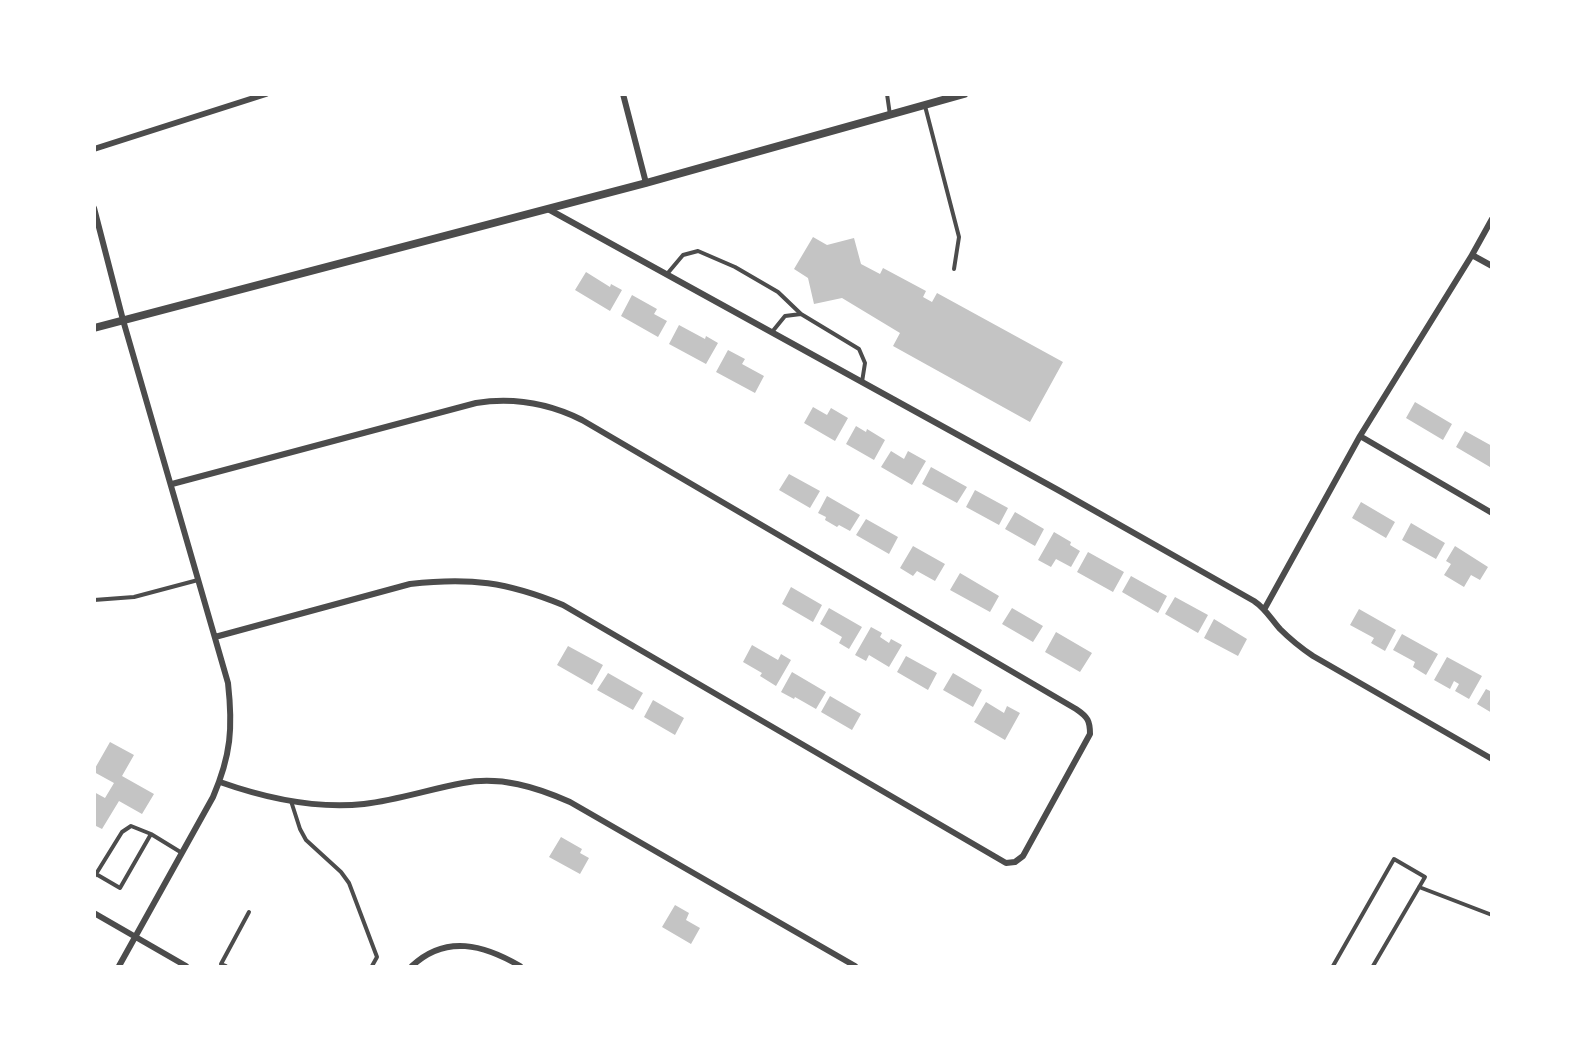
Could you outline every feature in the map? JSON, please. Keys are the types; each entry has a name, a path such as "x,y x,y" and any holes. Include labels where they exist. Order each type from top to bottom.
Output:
{"street":[{"path":"94,148 266,94"},
{"path":"623,94 646,183"},
{"path":"94,328 646,183 964,94"},
{"path":"94,208 123,320 228,683 232,717 230,743 220,782 119,966"},
{"path":"549,208 1058,490 1265,608 1278,627 1313,656 1491,759"},
{"path":"1265,608 1360,436 1472,255 1491,219"},
{"path":"1472,255 1491,267"},
{"path":"172,484 476,402 523,400 545,405 565,411 582,420 1076,709 1090,722 1090,735 1023,856 1015,862 1006,863 563,605 516,588 470,580 442,580 410,584 215,637"},
{"path":"1360,436 1491,513"},
{"path":"220,782 291,800 320,804 363,804 484,781 516,783 541,790 587,812 855,966"},
{"path":"94,913 186,966"},
{"path":"412,966 428,954 442,948 461,946 497,953 520,966"}],"lane":[{"path":"887,94 890,116"},
{"path":"924,106 959,237 954,269"},
{"path":"668,274 683,255 698,251 735,267 778,292 801,314 859,349 865,363 862,382"},
{"path":"772,332 785,316 801,314"},
{"path":"94,600 134,597 198,579"},
{"path":"291,800 306,840 341,872 349,883 377,957 372,966"},
{"path":"151,834 120,888 95,876 122,832 131,826 151,834 182,853"},
{"path":"1333,966 1394,859 1425,877 1372,966"},
{"path":"1419,887 1491,915"},
{"path":"226,966 221,964 249,912"}],"building":[{"path":"813,237 827,245 854,238 861,264 880,274 883,268 926,291 923,297 932,302 937,293 1063,362 1030,422 893,346 900,333 842,298 814,304 808,278 794,269"},
{"path":"586,272 610,287 611,284 622,290 610,311 575,290"},
{"path":"632,295 657,309 654,314 667,321 658,337 621,316"},
{"path":"679,325 705,339 706,336 718,343 706,364 669,344"},
{"path":"728,350 745,359 742,364 764,376 755,393 716,372"},
{"path":"1415,402 1452,424 1443,440 1406,418"},
{"path":"813,407 827,415 831,408 848,418 835,441 804,423"},
{"path":"856,426 866,432 867,429 885,440 874,460 846,444"},
{"path":"1465,431 1492,446 1490,467 1456,447"},
{"path":"891,451 904,459 908,451 926,461 912,485 881,467"},
{"path":"931,467 967,487 957,503 922,484"},
{"path":"789,474 820,491 810,508 779,490"},
{"path":"975,490 1008,508 999,525 966,507"},
{"path":"827,496 860,515 850,531 839,525 837,527 818,513"},
{"path":"1361,502 1395,522 1386,538 1352,518"},
{"path":"1015,512 1044,529 1035,546 1005,529"},
{"path":"866,519 898,537 889,554 856,535"},
{"path":"1411,523 1445,543 1436,559 1402,540"},
{"path":"1054,532 1071,542 1070,545 1080,551 1071,567 1056,559 1051,567 1038,560"},
{"path":"913,546 945,564 935,581 917,571 913,576 900,568"},
{"path":"1455,546 1488,567 1480,580 1471,575 1464,587 1444,575 1451,564 1446,561"},
{"path":"1088,552 1124,572 1113,592 1077,572"},
{"path":"960,573 999,596 990,612 950,590"},
{"path":"1131,576 1167,596 1158,613 1122,592"},
{"path":"791,587 822,605 813,622 782,604"},
{"path":"1175,597 1208,615 1198,633 1165,614"},
{"path":"829,608 862,627 849,649 839,643 842,637 820,624"},
{"path":"1012,608 1043,626 1033,642 1002,624"},
{"path":"1359,609 1396,630 1385,651 1371,643 1374,638 1350,625"},
{"path":"1214,619 1247,639 1238,656 1204,638"},
{"path":"871,627 882,633 880,637 889,643 891,639 902,645 889,667 869,655 866,661 855,655"},
{"path":"1056,632 1092,653 1080,672 1045,652"},
{"path":"1402,634 1438,654 1426,675 1413,667 1415,662 1393,650"},
{"path":"752,645 778,660 781,654 791,660 776,686 760,676 762,673 743,662"},
{"path":"568,646 603,665 592,685 557,665"},
{"path":"906,656 937,673 928,690 897,672"},
{"path":"1447,657 1482,676 1469,699 1455,691 1459,684 1454,681 1450,689 1434,680"},
{"path":"792,672 826,692 816,709 781,692"},
{"path":"608,673 643,693 633,710 597,690"},
{"path":"953,673 982,690 973,707 943,690"},
{"path":"1486,689 1492,692 1492,713 1477,704"},
{"path":"830,696 861,714 852,730 821,712"},
{"path":"653,700 684,718 675,735 644,717"},
{"path":"986,702 1004,713 1007,706 1020,713 1005,740 974,722"},
{"path":"110,742 134,755 122,776 154,794 142,814 119,801 102,829 94,825 94,792 105,798 114,783 94,770"},
{"path":"561,837 582,849 580,853 589,858 580,874 549,857"},
{"path":"675,905 689,913 686,920 700,928 691,944 662,927"}]}
